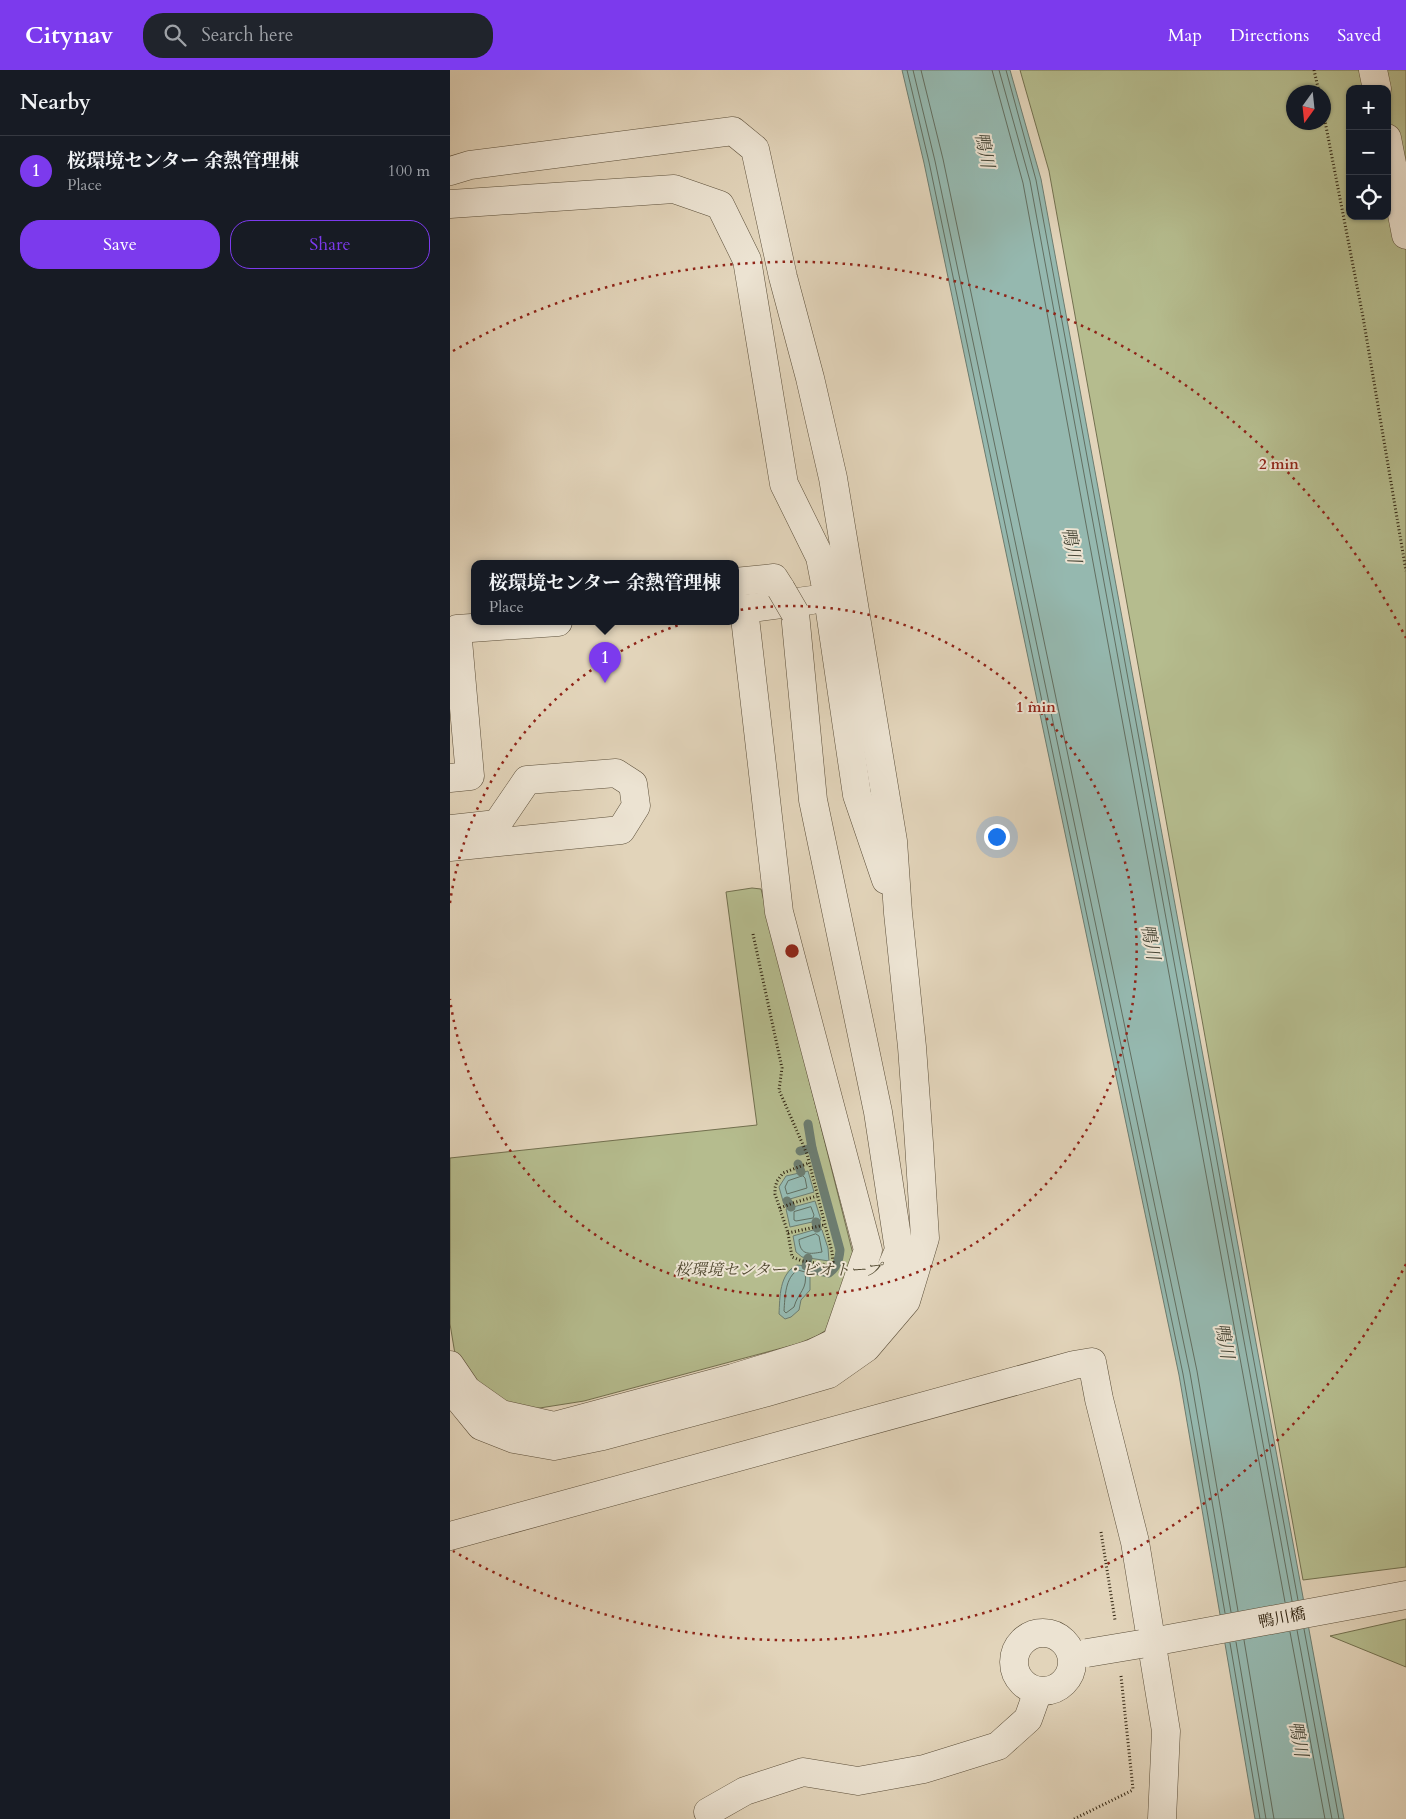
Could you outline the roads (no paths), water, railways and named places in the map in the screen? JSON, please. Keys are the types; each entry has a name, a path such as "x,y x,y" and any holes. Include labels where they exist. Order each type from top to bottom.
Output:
{"street":[{"path":"1373,70 1376,85"},
{"path":"450,171 470,165 734,131 755,149 783,276 810,378 833,478 893,841 898,913 912,1047 924,1238 906,1301 866,1348 829,1374 603,1436 554,1446 514,1439 481,1426 450,1388"},
{"path":"1391,158 1406,235"},
{"path":"450,204 674,189 720,205 747,260 784,484 820,557 828,598 857,795 898,913"},
{"path":"450,1365 467,1390 501,1414 554,1426 733,1378 811,1354 836,1342 878,1299 899,1250 878,1112 813,800 795,613 774,578 739,582"},
{"path":"828,598 740,609 779,912 868,1250 836,1342"},
{"path":"450,778 470,776 457,629 515,625"},
{"path":"450,829 497,824 527,780 616,773 633,784 636,806 621,830 450,847"},
{"path":"450,1536 1074,1365 1092,1362 1099,1399 1135,1542 1166,1731 1162,1819"},
{"name":"鴨川橋","path":"1079,1655 1404,1595"},
{"path":"1042,1632 1052,1634 1061,1639 1079,1655 1064,1682 1048,1691 1038,1691 1022,1683 1016,1675 1014,1657 1017,1648 1023,1640 1042,1632"},
{"path":"708,1812 745,1790 803,1772 858,1781 924,1769 998,1746 1028,1720 1038,1691"}],"water":[{"name":"鴨川","path":"902,70 1010,70 1041,179 1344,1819 1255,1819 1179,1375 924,163"},
{"path":"808,1171 814,1192 783,1201 779,1187 786,1176"},
{"path":"815,1201 821,1220 790,1227 786,1209"},
{"path":"820,1228 828,1248 829,1261 802,1257 796,1252 793,1236"},
{"path":"797,1265 806,1266 810,1269 810,1290 801,1300 799,1310 791,1317 785,1319 779,1314 782,1286 787,1274"}],"waterway":[{"path":"808,1124 812,1148 840,1250 837,1263 829,1273 810,1269"},
{"path":"800,1151 812,1148"},
{"path":"798,1164 801,1172"},
{"path":"787,1201 791,1207"},
{"path":"816,1222 817,1228"},
{"path":"806,1266 808,1258"}],"place":[{"name":"桜環境センター 余熱管理棟","path":"605,683"}],"park label":[{"name":"桜環境センター・ビオトープ","path":"778,1270"}]}
